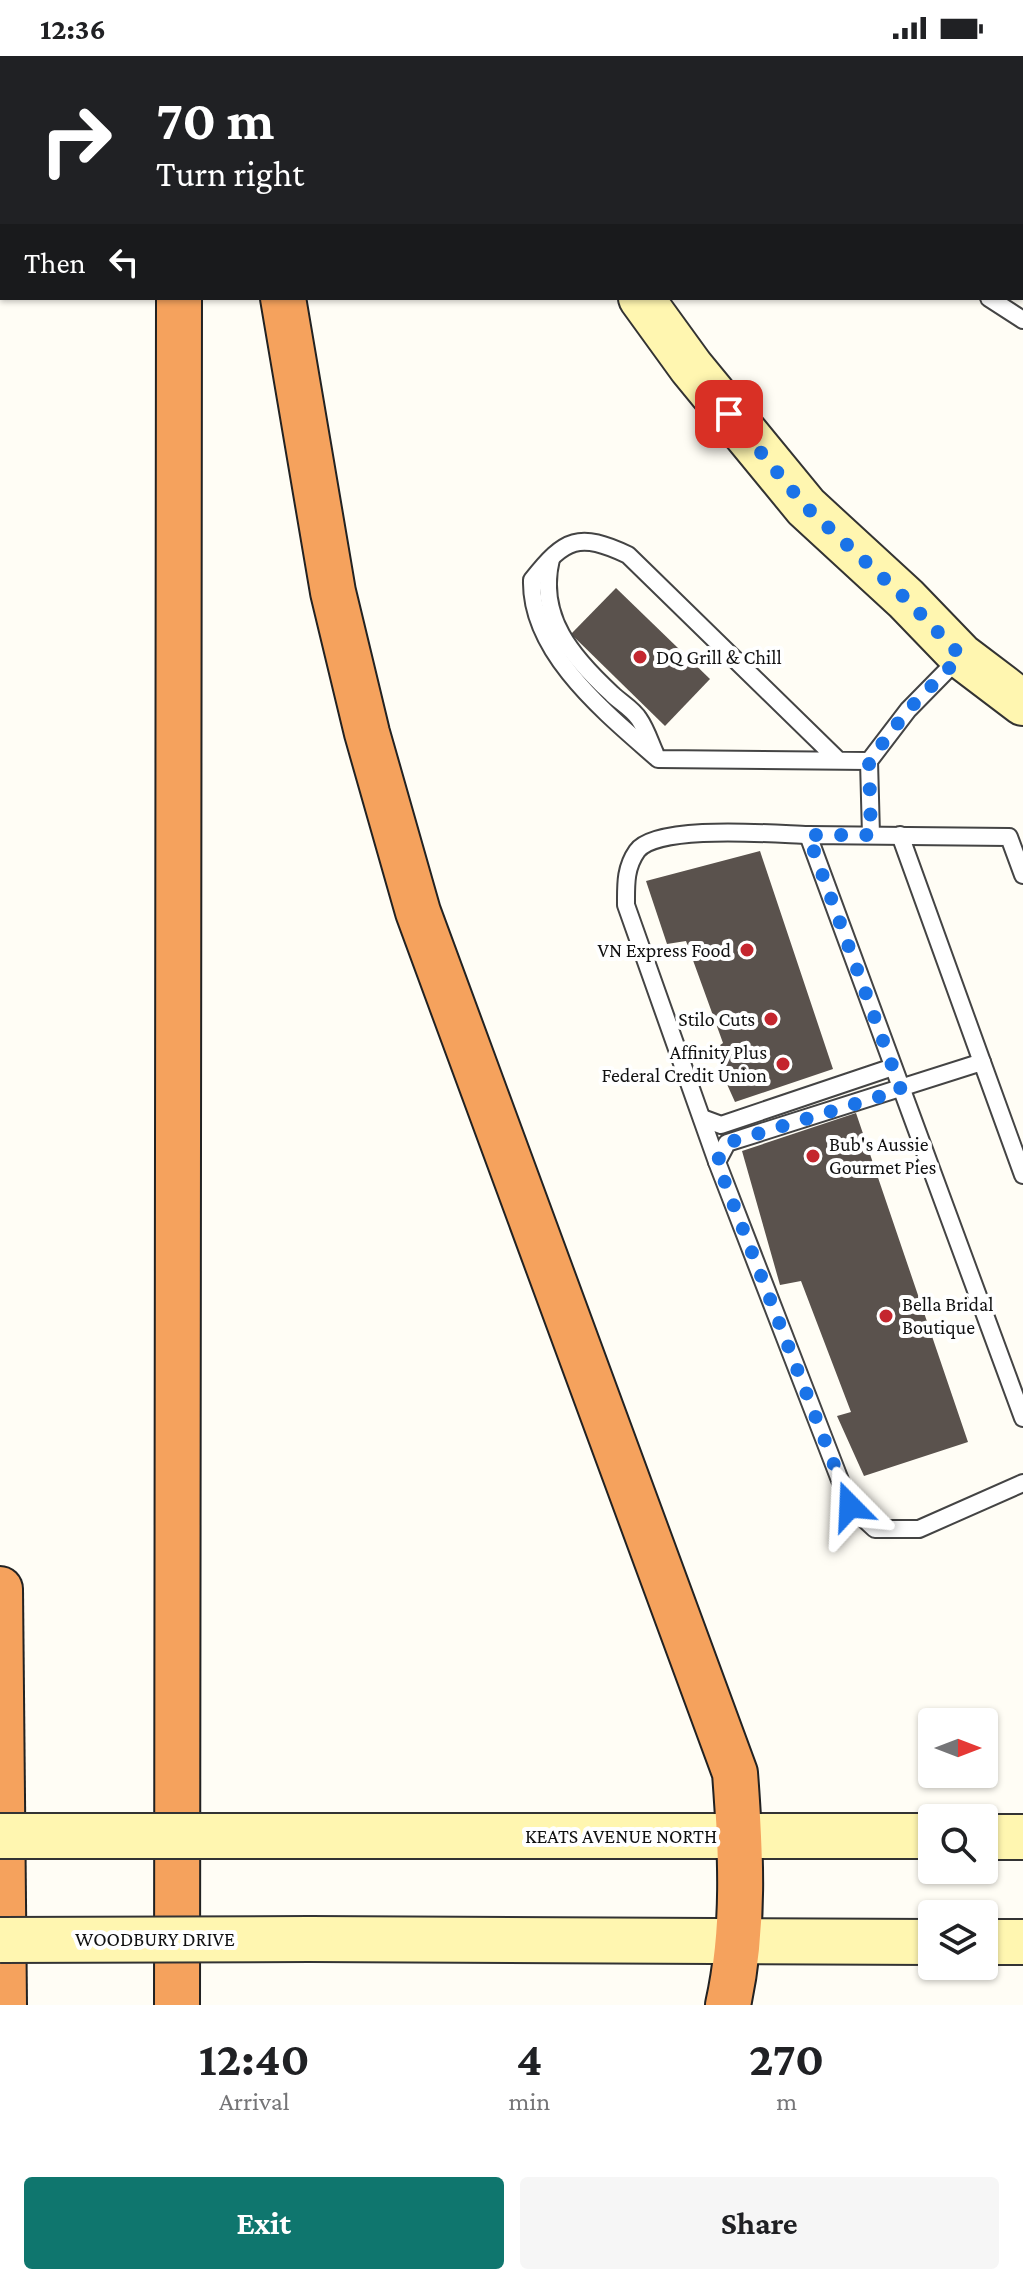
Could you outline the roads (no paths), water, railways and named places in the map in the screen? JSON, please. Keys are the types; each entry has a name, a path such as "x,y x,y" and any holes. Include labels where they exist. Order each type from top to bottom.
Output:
{"highway":[{"path":"177,2005 179,300"},
{"path":"283,300 333,592 367,733 418,912 735,1773 740,1835 740,1943 728,2005"},
{"path":"0,1589 4,2005"}],"main road":[{"path":"651,306 806,507 906,599 961,656 1023,703"},
{"name":"KEATS AVENUE NORTH","path":"0,1836 918,1836"},
{"path":"998,1837 1023,1837"},
{"name":"WOODBURY DRIVE","path":"0,1940 740,1943"},
{"path":"740,1943 918,1942"},
{"path":"998,1942 1023,1942"}],"lane":[{"path":"999,301 1023,320"},
{"path":"837,759 628,555 595,540 564,545 552,554 532,580 535,616 555,651 579,683 658,759 869,761"},
{"path":"871,835 869,761 908,710 961,656"},
{"path":"1023,875 1009,837 692,833 657,837 638,848 626,874 626,905 717,1162 850,1506 875,1529 919,1529 1023,1483"},
{"path":"808,835 1023,1418"},
{"path":"900,835 1023,1175"},
{"path":"717,1162 727,1143 982,1062"},
{"path":"702,1118 721,1125 893,1067"}],"place":[{"name":"DQ Grill & Chill","path":"640,657"},
{"name":"VN Express Food","path":"747,950"},
{"name":"Stilo Cuts","path":"771,1019"},
{"name":"Affinity Plus Federal Credit Union","path":"783,1064"},
{"name":"Bub's Aussie Gourmet Pies","path":"813,1156"},
{"name":"Bella Bridal Boutique","path":"886,1316"}]}
